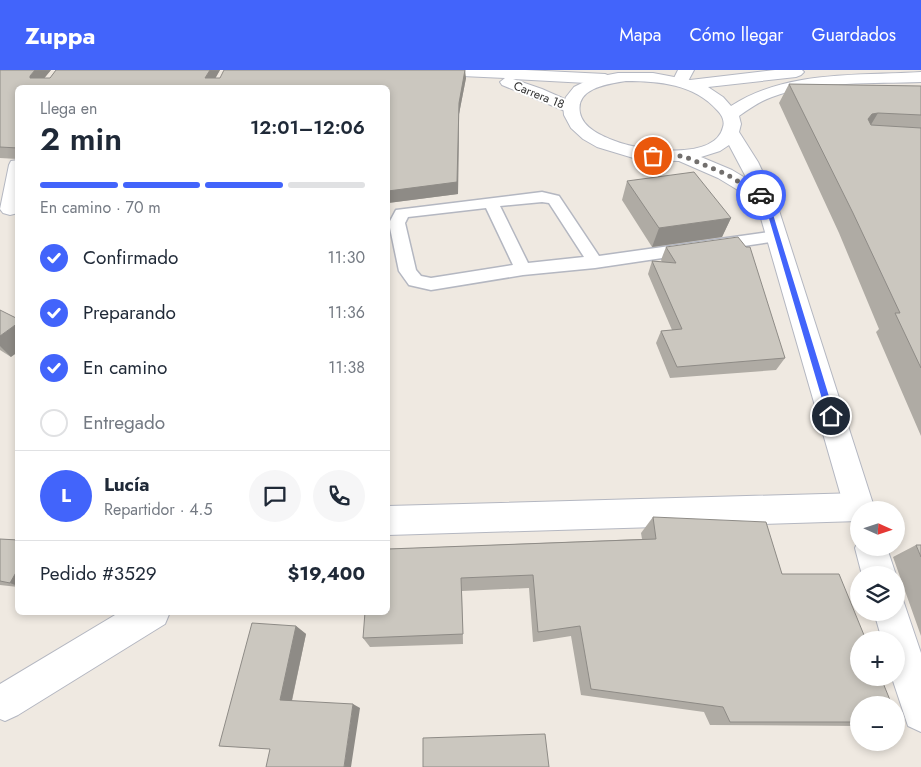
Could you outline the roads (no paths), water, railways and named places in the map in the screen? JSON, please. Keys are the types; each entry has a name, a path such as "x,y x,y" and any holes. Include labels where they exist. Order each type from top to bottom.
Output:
{"street":[{"name":"Carrera 18","path":"442,70 478,73 644,76 686,79"},
{"path":"728,70 768,75"},
{"path":"686,79 768,75 820,70"},
{"name":"Carrera 18","path":"478,73 536,92 570,108"},
{"path":"604,76 584,88 572,100 570,108 579,127 590,136 605,144 643,155 683,156 714,147 724,140 730,123 752,100 773,91 799,86 921,77"},
{"path":"686,79 715,98 730,123 765,198 857,501"},
{"path":"683,156 726,174 765,198"},
{"path":"9,211 15,181"},
{"path":"390,521 850,508"},
{"path":"5,702 148,615"},
{"path":"894,621 921,713"}],"lane":[{"path":"595,262 554,199 542,196 402,213 397,223 408,271 415,281 431,284 523,269 595,262 777,236"},
{"path":"491,203 523,269"}]}
